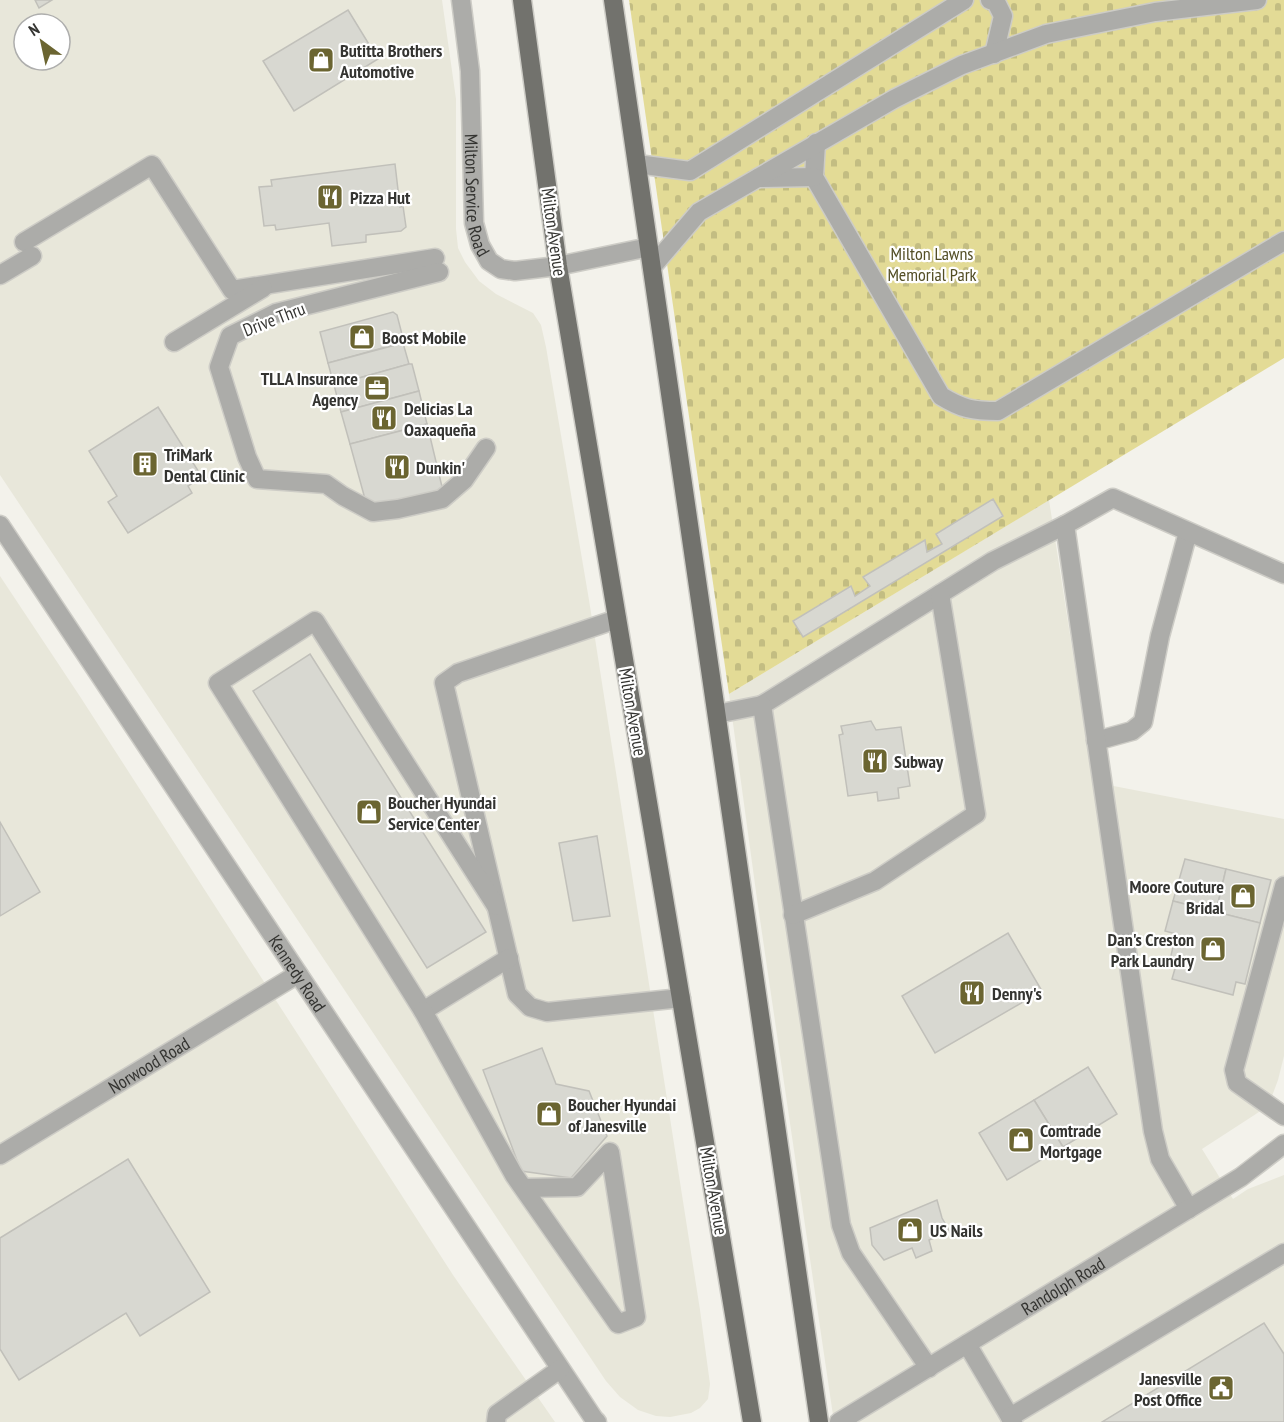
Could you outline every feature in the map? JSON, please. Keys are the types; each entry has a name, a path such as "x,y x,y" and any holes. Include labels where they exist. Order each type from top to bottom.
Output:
{"main road":[{"name":"Milton Avenue","path":"522,0 558,266 752,1422"},
{"path":"613,0 819,1422"}],"street":[{"name":"Milton Service Road","path":"461,0 470,71 474,223 480,245 489,261 501,269 515,272 558,266 649,247"},
{"path":"637,164 690,171 964,0"},
{"path":"990,0 996,2 1003,16 994,54"},
{"path":"652,267 699,212 894,99 962,65 1046,34 1155,12 1257,0"},
{"path":"816,144 814,177 941,396 959,407 976,411 998,411 1284,241"},
{"path":"0,275 28,249 152,165 232,290 270,284"},
{"path":"756,178 814,177"},
{"name":"Drive Thru","path":"270,284 437,265 276,313 230,336 219,367 247,457 258,479 326,484 373,512 398,509 441,499 464,480 486,448"},
{"path":"174,342 270,284"},
{"path":"717,714 762,705 993,561 1113,498 1284,574"},
{"name":"Kennedy Road","path":"0,525 560,1370 597,1422"},
{"path":"1065,525 1153,1131 1160,1159 1189,1209"},
{"path":"1096,741 1132,731 1143,722 1160,636 1188,532"},
{"path":"794,915 875,881 976,814 940,594"},
{"path":"617,619 458,673 444,683 517,994 530,1007 548,1012 681,998"},
{"path":"496,906 315,621 218,683 423,1011 523,1188 618,1324 636,1317 610,1152 577,1187 523,1188"},
{"path":"762,705 841,1225 852,1253 929,1368"},
{"path":"1284,886 1234,1070 1237,1083 1284,1116"},
{"path":"423,1011 509,958"},
{"name":"Norwood Road","path":"0,1155 298,974"},
{"name":"Randolph Road","path":"839,1422 1241,1177 1284,1144"},
{"path":"967,1344 1011,1419 1284,1253"},
{"path":"496,1422 497,1414 560,1370"}],"shaded area":[{"path":"0,0 442,0 456,99 458,248 479,281 496,294 533,313 541,325 546,347 589,600 710,1384 708,1399 700,1408 691,1413 670,1417 656,1416 638,1410 620,1397 606,1381 0,475"},
{"path":"1049,500 1093,782 1284,819 1284,1056 1272,1096 1259,1112 1202,1149 1233,1199 1248,1189 1284,1175 1284,1422 834,1422 729,694"},
{"path":"0,576 453,1275 555,1422 0,1422"}],"green space":[{"name":"Milton Lawns Memorial Park","path":"629,0 1284,0 1284,358 729,694"}],"building":[{"path":"35,0 52,0 39,8"},
{"name":"Butitta Brothers Automotive","path":"348,10 378,59 294,111 263,61"},
{"name":"Pizza Hut","path":"395,164 400,207 403,206 406,227 401,231 366,235 366,242 332,246 329,223 276,230 275,225 264,226 259,187 272,186 271,180"},
{"name":"Boost Mobile","path":"393,312 397,315 404,342 328,363 320,332"},
{"path":"403,343 409,364 334,385 328,363"},
{"name":"TLLA Insurance Agency","path":"412,364 419,391 341,412 334,385"},
{"name":"Delicias La Oaxaqueña","path":"419,391 427,424 350,444 341,412"},
{"name":"TriMark Dental Clinic","path":"158,407 202,477 188,486 192,493 128,533 108,502 117,496 89,451"},
{"name":"Dunkin'","path":"427,424 443,491 380,507 365,499 350,444"},
{"path":"993,499 1003,516 803,637 793,621 851,586 855,596 870,586 863,577 925,540 927,552 942,544 936,534"},
{"name":"Boucher Hyundai Service Center","path":"310,654 486,932 427,968 253,691"},
{"name":"Subway","path":"871,721 876,730 901,727 910,786 898,788 899,798 878,801 877,792 848,796 839,735 843,734 841,726"},
{"path":"0,822 40,892 0,916"},
{"path":"597,836 610,916 573,921 559,843"},
{"path":"1185,859 1226,869 1216,912 1173,901"},
{"name":"Moore Couture Bridal","path":"1226,869 1271,880 1260,923 1216,912"},
{"name":"Dan's Creston Park Laundry","path":"1173,901 1260,923 1245,984 1236,982 1233,995 1172,979 1176,965 1169,964 1176,934 1165,931"},
{"name":"Denny's","path":"1008,933 1042,991 935,1053 902,996"},
{"name":"Boucher Hyundai of Janesville","path":"542,1048 556,1084 589,1091 607,1136 571,1178 521,1171 483,1070"},
{"path":"1088,1067 1117,1114 1063,1147 1034,1100"},
{"name":"Comtrade Mortgage","path":"1034,1100 1063,1147 1007,1180 979,1133"},
{"path":"128,1159 210,1292 140,1336 126,1313 19,1380 0,1349 0,1238"},
{"name":"US Nails","path":"937,1200 942,1218 950,1232 929,1240 932,1251 916,1258 912,1248 884,1260 872,1245 870,1228"},
{"name":"Janesville Post Office","path":"1264,1323 1284,1354 1284,1422 1102,1422"}],"place":[{"name":"Butitta Brothers Automotive","path":"321,60"},
{"name":"Pizza Hut","path":"330,197"},
{"name":"Boost Mobile","path":"362,337"},
{"name":"TLLA Insurance Agency","path":"377,388"},
{"name":"Delicias La Oaxaqueña","path":"384,418"},
{"name":"TriMark Dental Clinic","path":"145,464"},
{"name":"Dunkin'","path":"397,467"},
{"name":"Subway","path":"875,761"},
{"name":"Boucher Hyundai Service Center","path":"369,812"},
{"name":"Moore Couture Bridal","path":"1243,896"},
{"name":"Dan's Creston Park Laundry","path":"1213,949"},
{"name":"Denny's","path":"972,993"},
{"name":"Boucher Hyundai of Janesville","path":"549,1114"},
{"name":"Comtrade Mortgage","path":"1021,1140"},
{"name":"US Nails","path":"910,1230"},
{"name":"Janesville Post Office","path":"1221,1388"}]}
